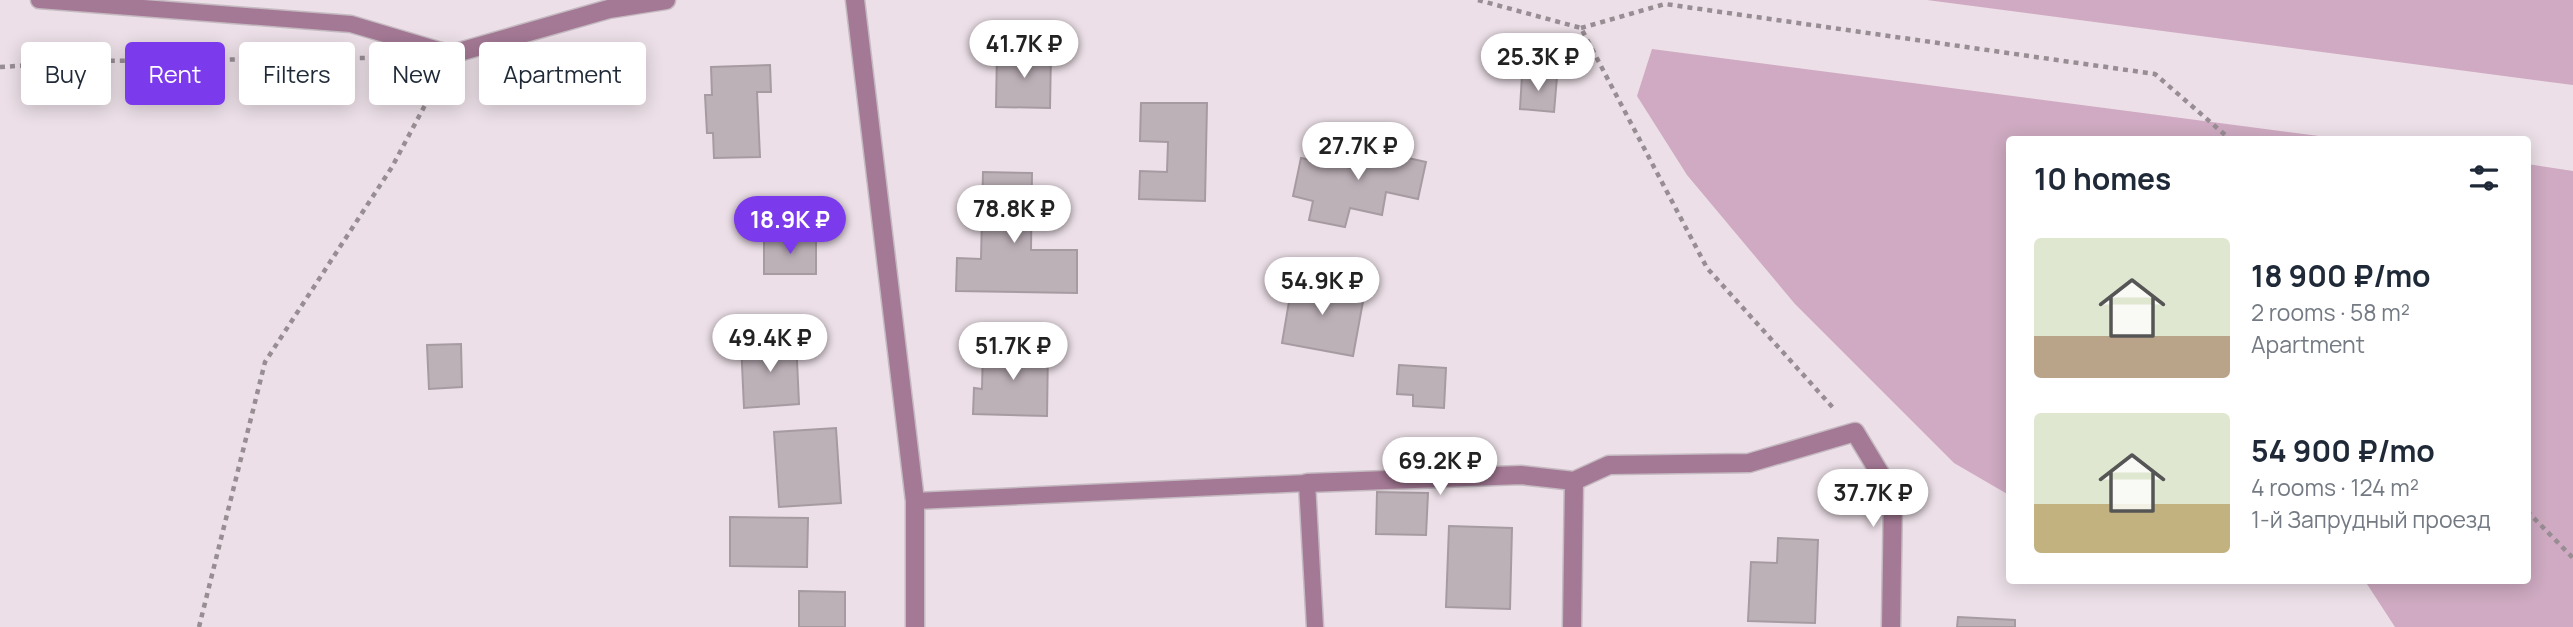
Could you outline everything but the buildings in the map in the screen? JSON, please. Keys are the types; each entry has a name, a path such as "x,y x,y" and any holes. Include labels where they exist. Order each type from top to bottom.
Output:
{"street":[{"path":"465,50 609,9 666,0"},
{"path":"855,0 915,501 915,627"},
{"path":"1307,483 1521,475 1574,481 1609,465 1749,463 1855,432 1893,495 1891,627"},
{"path":"1572,627 1574,481"}],"lane":[{"path":"39,0 351,24 412,42"},
{"path":"915,501 1307,483 1315,627"}],"path":[{"path":"1478,0 1581,28 1665,4 2155,74 2226,136"},
{"path":"1581,28 1707,268 1855,432"},
{"path":"0,68 97,61 369,58"},
{"path":"199,627 265,362 392,167 425,105"},
{"path":"2531,515 2573,558"}],"shaded area":[{"path":"1927,0 2573,0 2573,85"},
{"path":"1652,49 2319,136 2006,136 2006,493 1954,463 1795,304 1687,175 1637,96"},
{"path":"2531,165 2573,171 2573,627 2395,627 2367,584 2531,584"}]}
